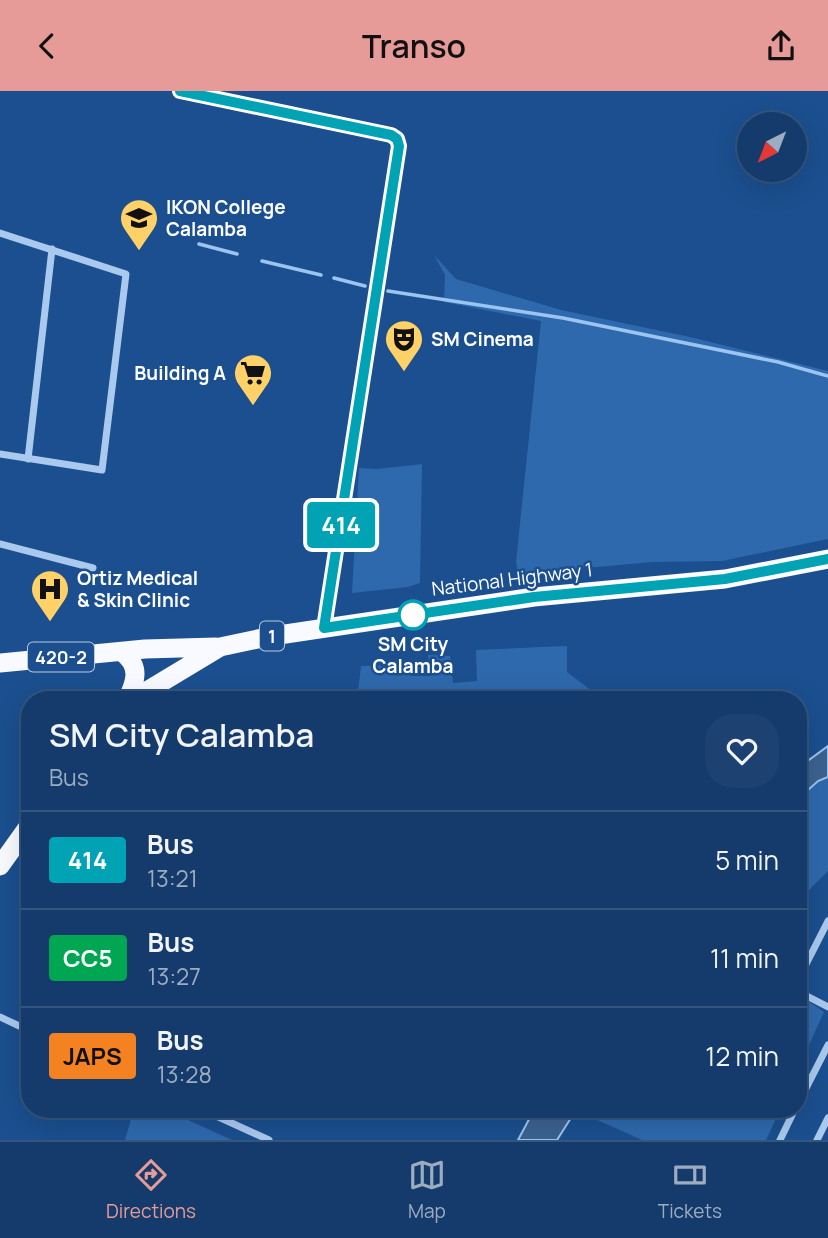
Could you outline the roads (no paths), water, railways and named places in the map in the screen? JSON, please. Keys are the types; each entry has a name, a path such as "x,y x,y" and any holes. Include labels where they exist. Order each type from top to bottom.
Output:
{"highway":[{"name":"National Highway 1","path":"144,691 220,647 324,628 534,597 725,579 828,559"},
{"name":"420-2","path":"0,663 145,649 220,647"},
{"path":"145,649 145,670 155,684"},
{"name":"1","path":"122,652 134,664 136,673 132,691"},
{"path":"0,866 21,837"}],"street":[{"path":"180,91 391,135 397,139 399,146 351,462"},
{"path":"0,233 126,274 102,470 0,454"},
{"path":"29,459 52,249"},
{"path":"340,533 347,486"},
{"path":"0,544 93,568"},
{"path":"324,628 332,585"},
{"path":"807,963 828,921"},
{"path":"807,996 828,1007"},
{"path":"0,1017 21,1026"},
{"path":"807,1086 828,1045"},
{"path":"221,1118 269,1140"},
{"path":"780,1140 791,1118"},
{"path":"817,1140 828,1118"}],"waterway":[{"path":"199,244 237,254"},
{"path":"262,261 321,275"},
{"path":"334,278 365,286"},
{"path":"388,291 563,318 778,362 828,376"}],"tunnel":[{"path":"347,486 351,462"},
{"path":"332,585 340,533"}],"place":[{"name":"IKON College Calamba","path":"139,252"},
{"name":"SM Cinema","path":"404,373"},
{"name":"Building A","path":"253,407"},
{"name":"SM City Calamba","path":"413,615"},
{"name":"Ortiz Medical & Skin Clinic","path":"50,623"}]}
